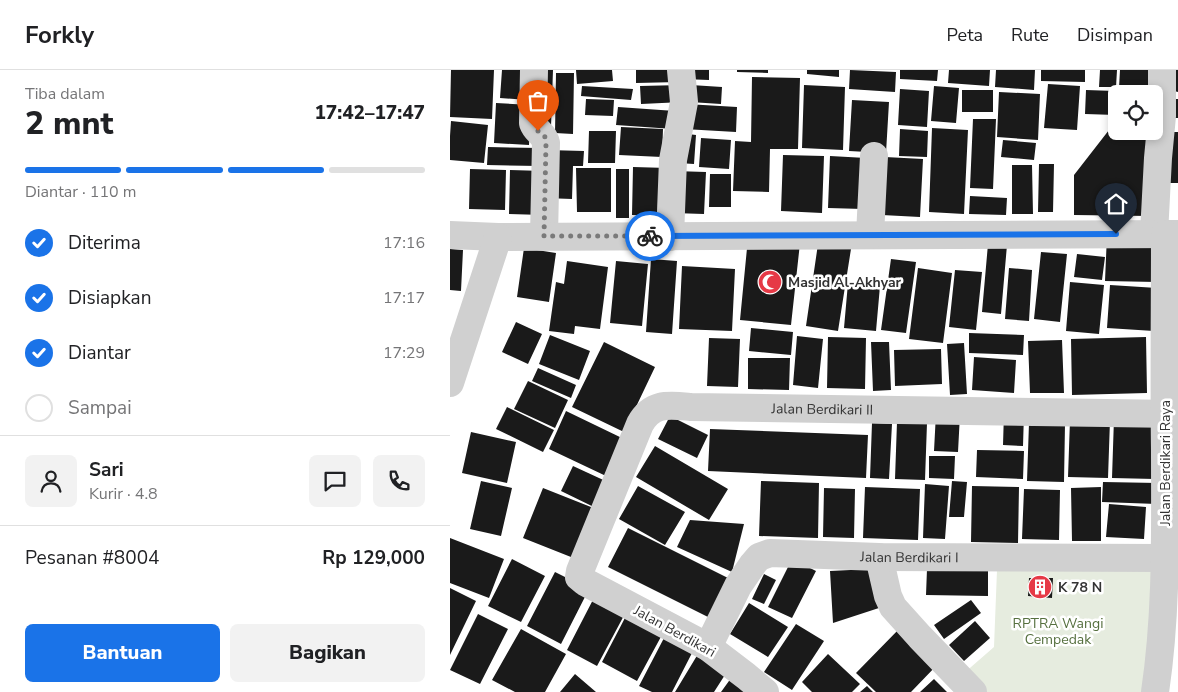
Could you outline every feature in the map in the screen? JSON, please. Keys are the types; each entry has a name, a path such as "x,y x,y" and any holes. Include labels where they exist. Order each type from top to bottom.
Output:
{"street":[{"path":"534,70 533,123 534,127 545,137 546,143 544,236"},
{"path":"670,237 673,160 684,102 681,70"},
{"name":"Jalan Berdikari Raya","path":"1155,692 1159,664 1166,558 1171,414 1166,234 1158,158 1162,116 1162,70"},
{"path":"870,236 874,156"},
{"path":"450,235 498,237 670,237 1166,234"},
{"path":"450,383 498,237"},
{"name":"Jalan Berdikari II","path":"579,577 640,424 644,416 654,409 670,405 690,407 1171,414"},
{"name":"Jalan Berdikari I","path":"708,647 738,586 759,557 770,553 880,557 1166,558"},
{"path":"880,557 888,596 893,607 973,692"},
{"name":"Jalan Berdikari","path":"579,577 585,582 708,647 765,692"}],"green space":[{"name":"RPTRA Wangi Cempedak","path":"997,570 1153,571 1144,692 981,692 963,674 994,647"}],"building":[{"path":"451,70 494,70 492,119 450,117"},
{"path":"502,70 530,70 528,100 500,98"},
{"path":"539,70 553,70 551,127 537,127"},
{"path":"576,70 612,70 613,81 577,84"},
{"path":"636,70 679,70 679,82 636,83"},
{"path":"683,70 709,70 709,80 683,79"},
{"path":"737,70 768,70 768,73 737,72"},
{"path":"807,70 839,70 839,77 807,74"},
{"path":"850,70 896,72 895,92 849,89"},
{"path":"900,70 938,70 937,81 900,79"},
{"path":"949,70 990,70 989,86 948,83"},
{"path":"996,70 1035,70 1034,90 995,87"},
{"path":"1041,70 1085,70 1085,82 1041,81"},
{"path":"1100,70 1117,70 1116,85 1099,87"},
{"path":"1120,70 1155,70 1154,85 1119,85"},
{"path":"1175,70 1178,70 1178,92 1174,91"},
{"path":"556,73 574,73 573,134 555,133"},
{"path":"752,77 800,78 798,149 770,149 769,192 733,191 735,141 751,142"},
{"path":"1048,84 1080,86 1077,130 1044,128"},
{"path":"682,85 683,102 641,104 640,86"},
{"path":"691,85 722,87 721,104 690,102"},
{"path":"804,85 845,87 843,150 802,148"},
{"path":"582,86 633,89 631,100 581,96"},
{"path":"934,86 959,88 956,123 931,121"},
{"path":"900,89 929,91 927,127 898,125"},
{"path":"962,90 993,90 993,112 962,112"},
{"path":"1086,90 1108,91 1108,115 1085,114"},
{"path":"999,92 1040,94 1038,140 997,137"},
{"path":"586,99 614,100 613,116 585,115"},
{"path":"1176,99 1178,99 1178,118 1175,118"},
{"path":"852,100 889,102 886,153 849,151"},
{"path":"496,103 531,105 529,145 494,143"},
{"path":"686,104 737,107 736,132 684,129"},
{"path":"618,107 675,111 673,129 616,125"},
{"path":"973,119 996,119 993,189 970,188"},
{"path":"451,121 488,125 484,163 450,160"},
{"path":"621,127 663,129 662,157 619,155"},
{"path":"932,128 968,130 964,214 929,212"},
{"path":"900,129 928,131 927,157 899,156"},
{"path":"589,131 616,131 615,163 588,163"},
{"path":"1108,131 1108,140 1153,140 1149,216 1074,215 1074,175"},
{"path":"1171,132 1178,132 1178,183 1168,183"},
{"path":"680,133 696,135 694,164 678,163"},
{"path":"701,138 731,140 729,169 699,167"},
{"path":"1003,140 1036,143 1034,160 1001,157"},
{"path":"488,147 540,148 539,166 487,165"},
{"path":"547,150 584,151 583,166 573,166 572,199 545,198"},
{"path":"783,155 824,156 822,213 781,211"},
{"path":"830,156 866,158 863,209 828,208"},
{"path":"885,157 923,159 920,217 882,215"},
{"path":"1039,164 1054,164 1053,212 1038,212"},
{"path":"1012,165 1032,165 1033,214 1012,214"},
{"path":"633,167 668,168 667,216 632,215"},
{"path":"576,168 611,168 611,212 577,212"},
{"path":"470,169 506,170 505,210 469,209"},
{"path":"616,169 629,169 629,218 616,218"},
{"path":"510,170 544,171 543,215 509,214"},
{"path":"674,171 706,172 704,214 673,213"},
{"path":"710,174 731,174 731,207 709,207"},
{"path":"970,196 1007,198 1006,215 969,214"},
{"path":"1107,235 1159,237 1157,282 1105,281"},
{"name":"Masjid Al-Akhyar","path":"748,238 800,243 791,325 740,320"},
{"path":"818,244 851,249 838,331 806,326"},
{"path":"988,244 1007,245 1001,314 982,312"},
{"path":"524,248 556,253 549,302 517,297"},
{"path":"450,249 463,250 461,291 450,290"},
{"path":"1041,252 1067,254 1060,322 1034,319"},
{"path":"1077,254 1105,257 1102,280 1074,277"},
{"path":"651,259 677,261 672,334 646,332"},
{"path":"891,259 916,262 906,333 881,330"},
{"path":"567,261 608,267 600,329 575,326 574,334 549,331 556,282 564,284"},
{"path":"616,261 648,264 642,326 610,323"},
{"path":"682,266 735,269 732,331 679,329"},
{"path":"918,268 952,273 943,343 909,339"},
{"path":"1009,268 1032,270 1029,321 1005,319"},
{"path":"955,270 982,272 976,330 949,327"},
{"path":"1070,282 1104,285 1099,334 1066,331"},
{"path":"848,283 880,286 876,331 844,328"},
{"path":"1110,285 1157,288 1154,331 1107,328"},
{"path":"516,322 542,334 528,364 502,352"},
{"path":"751,328 793,332 791,355 749,351"},
{"path":"969,333 1024,335 1023,355 969,353"},
{"path":"550,335 590,351 579,380 539,364"},
{"path":"797,336 823,339 818,388 793,385"},
{"path":"828,337 866,338 865,389 827,388"},
{"path":"1146,337 1147,393 1072,395 1071,339"},
{"path":"709,338 740,339 738,387 707,386"},
{"path":"1062,340 1064,393 1030,393 1028,341"},
{"path":"604,342 655,367 624,432 572,407"},
{"path":"871,342 889,342 891,390 873,391"},
{"path":"964,343 967,394 950,395 947,344"},
{"path":"941,349 942,384 895,386 894,350"},
{"path":"974,357 1016,360 1014,393 972,390"},
{"path":"748,358 790,358 789,390 748,389"},
{"path":"538,368 576,385 571,398 532,381"},
{"path":"528,381 568,400 555,428 514,409"},
{"path":"507,407 554,430 543,452 496,429"},
{"path":"566,411 624,439 606,476 549,449"},
{"path":"1004,412 1024,413 1023,446 1003,445"},
{"path":"936,413 960,414 958,452 934,451"},
{"path":"670,416 708,435 697,458 658,439"},
{"path":"1114,418 1157,420 1155,479 1112,478"},
{"path":"1070,420 1110,420 1108,478 1068,477"},
{"path":"897,422 927,423 925,480 895,479"},
{"path":"872,423 892,424 889,479 870,478"},
{"path":"1029,423 1065,424 1064,482 1027,481"},
{"path":"710,429 868,435 866,478 708,471"},
{"path":"471,432 516,442 507,483 462,473"},
{"path":"655,446 728,489 709,520 636,477"},
{"path":"977,450 1024,451 1023,479 976,477"},
{"path":"929,456 955,456 954,479 929,478"},
{"path":"573,466 612,484 600,510 561,491"},
{"path":"481,481 512,488 501,536 470,529"},
{"path":"761,481 819,483 818,538 759,536"},
{"path":"952,481 967,482 964,517 949,517"},
{"path":"1103,482 1158,483 1157,504 1102,502"},
{"path":"925,484 949,486 945,539 923,538"},
{"path":"638,486 685,512 665,545 619,519"},
{"path":"972,486 1019,487 1018,543 971,542"},
{"path":"865,487 920,489 918,540 863,538"},
{"path":"1101,487 1101,541 1072,541 1071,488"},
{"path":"543,488 596,509 576,559 523,538"},
{"path":"824,488 855,489 854,538 823,537"},
{"path":"1024,489 1060,490 1059,540 1022,539"},
{"path":"1109,504 1146,507 1144,539 1106,537"},
{"path":"690,520 744,524 732,572 677,547"},
{"path":"628,528 734,581 714,620 608,567"},
{"path":"450,538 504,559 489,598 450,583"},
{"path":"512,559 545,576 521,622 488,606"},
{"path":"792,559 816,571 792,618 768,607"},
{"path":"871,569 882,607 833,623 830,571"},
{"path":"927,569 988,570 988,596 926,595"},
{"path":"555,572 589,589 561,644 527,626"},
{"path":"764,574 776,580 764,604 752,599"},
{"name":"K 78 N","path":"1029,578 1053,578 1052,598 1028,596"},
{"path":"450,588 476,601 450,655"},
{"path":"597,592 628,608 597,666 567,650"},
{"path":"971,600 981,613 944,639 934,625"},
{"path":"749,603 788,627 768,657 730,634"},
{"path":"478,614 508,629 480,684 450,670"},
{"path":"627,614 663,633 637,681 602,662"},
{"path":"975,621 990,638 964,661 949,645"},
{"path":"796,624 824,641 792,690 764,672"},
{"path":"900,628 938,664 911,692 876,692 856,673"},
{"path":"521,629 566,654 545,692 515,692 492,680"},
{"path":"664,638 692,653 672,692 652,692 639,686"},
{"path":"701,649 730,667 714,692 675,692"},
{"path":"828,654 860,684 852,692 812,692 802,682"},
{"path":"575,674 596,692 560,692"},
{"path":"734,674 752,692 721,692"},
{"path":"934,679 947,692 920,692"},
{"path":"867,686 873,692 860,692"}],"way so far":[{"path":"538,131 545,137 546,143 544,236 650,236"}],"place":[{"name":"Masjid Al-Akhyar","path":"770,282"},
{"name":"K 78 N","path":"1040,587"}],"route":[{"path":"650,236 1116,234"}]}
